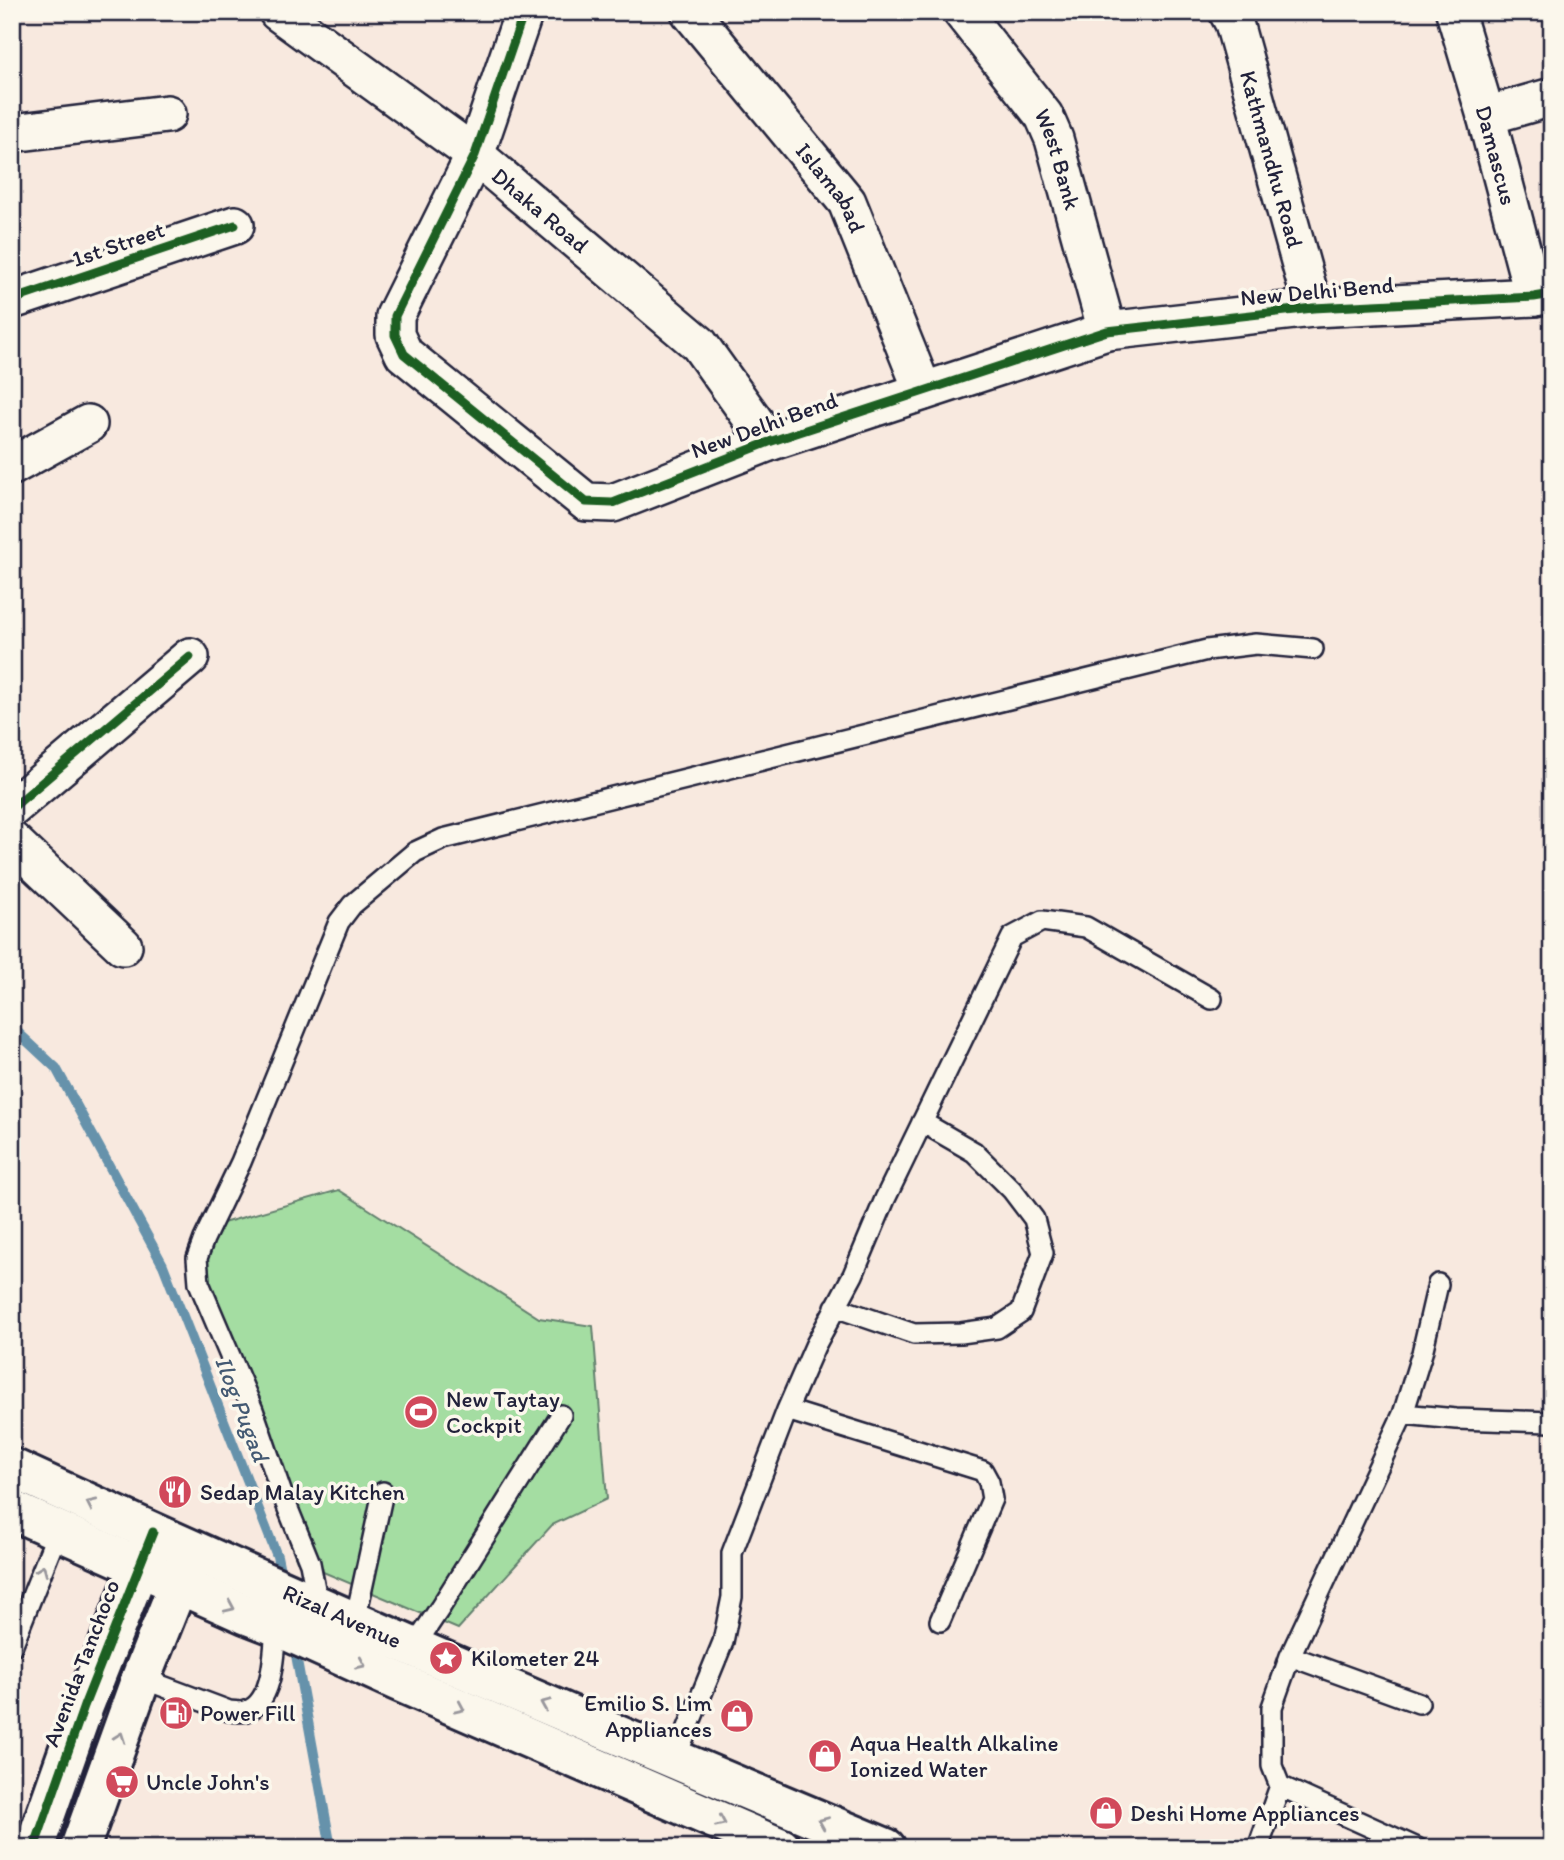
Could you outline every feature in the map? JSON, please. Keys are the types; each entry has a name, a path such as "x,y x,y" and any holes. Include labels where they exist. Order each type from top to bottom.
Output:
{"main road":[{"name":"Rizal Avenue","path":"12,1468 257,1578 325,1648 781,1848"},
{"name":"Rizal Avenue","path":"12,1510 178,1584 294,1614 355,1621 886,1848"},
{"name":"Avenida Tanchoco","path":"38,1837 85,1706 153,1532"},
{"path":"85,1846 141,1678 192,1549"}],"street":[{"name":"New Delhi Bend","path":"524,12 475,155 395,316 395,335 404,354 586,502 613,503 769,442 1107,331 1313,308 1543,295"},
{"name":"Islamabad","path":"690,12 847,202 923,391"},
{"name":"West Bank","path":"962,12 1044,116 1054,139 1107,331"},
{"name":"Kathmandhu Road","path":"1228,12 1234,23 1313,308"},
{"name":"Damascus","path":"1455,12 1543,295"},
{"name":"Dhaka Road","path":"281,13 475,155 699,344 769,442"},
{"path":"1486,116 1552,97"},
{"path":"12,133 167,114"},
{"name":"1st Street","path":"12,300 235,225"},
{"path":"12,466 88,424"},
{"path":"12,808 190,657"},
{"path":"12,841 123,946"},
{"path":"38,1837 85,1846"}],"lane":[{"path":"141,1678 229,1711 243,1713 253,1708 271,1680 310,1563 282,1494 253,1410 199,1283 197,1258 246,1150 339,922 352,905 415,852 443,839 1207,650 1256,644 1313,649"},
{"path":"660,1795 723,1642 732,1597 732,1553 787,1410 815,1346 853,1275 885,1199 1012,937 1042,921 1086,927 1212,999"},
{"path":"835,1307 914,1334 961,1333 997,1328 1021,1312 1043,1253 1034,1219 1012,1190 974,1152 922,1122"},
{"path":"1258,1848 1280,1786 1272,1766 1272,1707 1290,1656 1404,1415 1438,1283"},
{"path":"787,1410 983,1471 989,1482 992,1499 940,1621"},
{"path":"397,1681 412,1647 440,1608 561,1415"},
{"path":"1404,1415 1552,1422"},
{"path":"355,1621 383,1492"},
{"path":"12,1646 19,1607 58,1531"},
{"path":"1290,1656 1419,1703"},
{"path":"1280,1786 1417,1848"}],"green space":[{"name":"New Taytay Cockpit","path":"339,1190 539,1318 593,1326 607,1499 552,1525 458,1629 297,1561 187,1265 223,1223"}],"waterway":[{"name":"Ilog Pugad","path":"12,1027 56,1068 163,1265 277,1556 282,1580"},
{"name":"Ilog Pugad","path":"294,1644 331,1848"}],"cycle path":[{"path":"524,12 475,155 395,316 395,335 404,354 586,502 613,503 769,442 1107,331 1313,308 1552,294"},
{"path":"12,300 235,225"},
{"path":"12,808 190,657"},
{"path":"34,1848 84,1706 153,1532"}],"place":[{"name":"New Taytay Cockpit","path":"421,1412"},
{"name":"Sedap Malay Kitchen","path":"175,1492"},
{"name":"Kilometer 24","path":"446,1658"},
{"name":"Power Fill","path":"176,1713"},
{"name":"Emilio S. Lim Appliances","path":"737,1716"},
{"name":"Aqua Health Alkaline Ionized Water","path":"825,1756"},
{"name":"Uncle John's","path":"122,1782"},
{"name":"Deshi Home Appliances","path":"1106,1813"}]}
